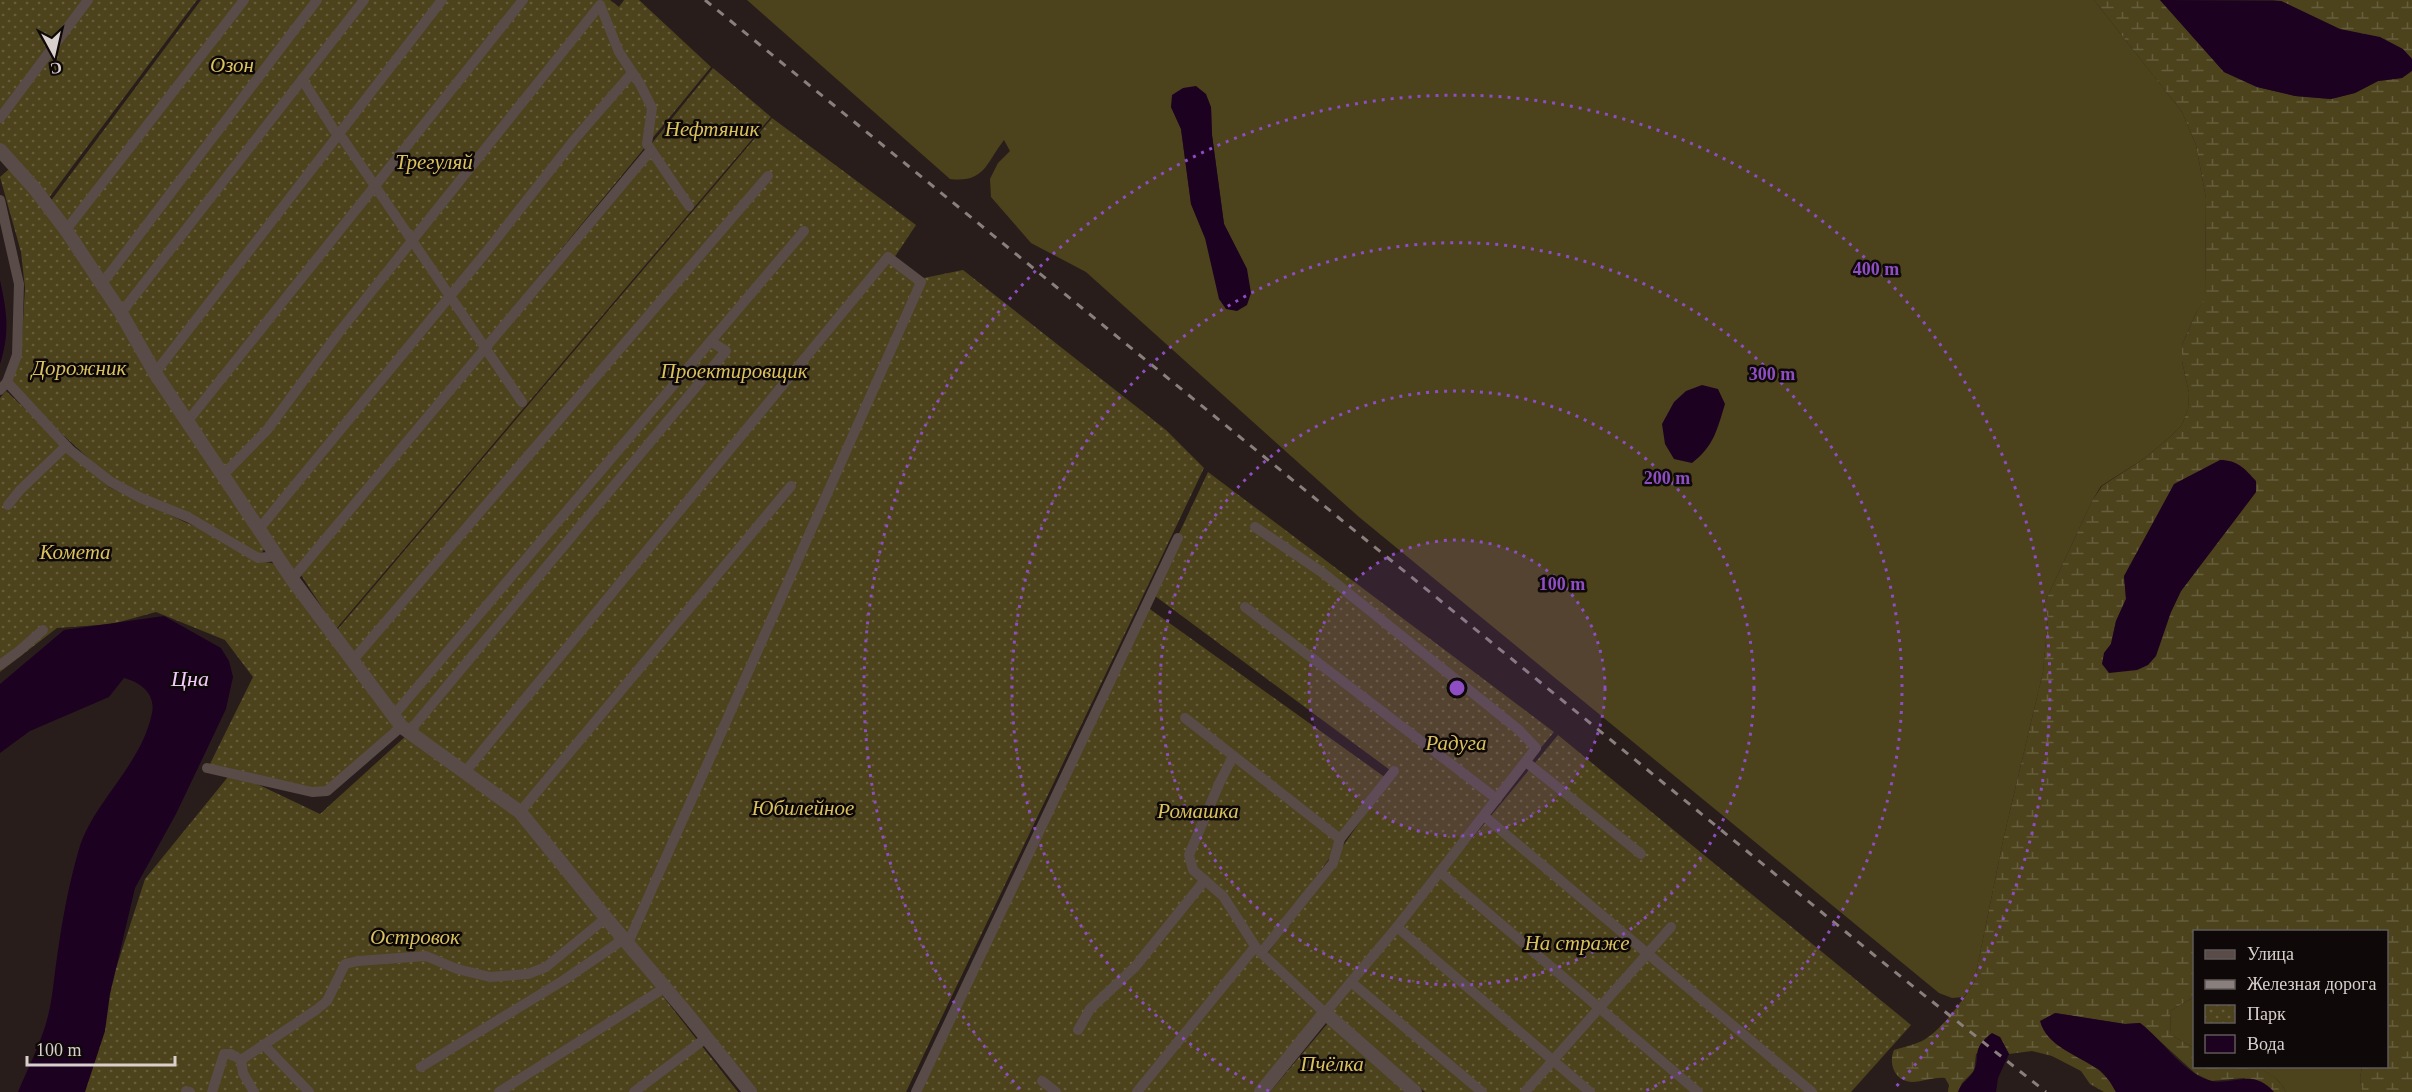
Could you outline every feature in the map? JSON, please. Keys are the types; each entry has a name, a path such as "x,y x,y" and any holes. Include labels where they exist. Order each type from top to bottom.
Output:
{"street":[{"path":"0,118 88,0"},
{"path":"66,230 244,0"},
{"path":"100,285 317,0"},
{"path":"121,313 364,0"},
{"path":"155,373 442,0"},
{"path":"187,422 523,0"},
{"path":"601,2 619,52 652,108 647,144 689,206"},
{"path":"223,475 267,430 340,331 601,2"},
{"path":"259,529 574,140 632,73"},
{"path":"303,79 338,134 522,402"},
{"path":"0,150 35,189 66,230 100,285 121,313 155,373 292,579 401,725 520,812 606,918 666,987 747,1091"},
{"path":"292,579 651,150"},
{"path":"353,660 768,177"},
{"path":"0,200 20,284 18,355 4,386 66,446 111,482 141,498 188,517 258,558 277,556"},
{"path":"401,725 804,231"},
{"path":"421,1067 626,941 921,282 888,256 465,772"},
{"path":"207,768 312,792 327,791 401,725 726,351 712,342"},
{"path":"8,505 20,490 66,446"},
{"path":"520,812 791,486"},
{"path":"1255,527 1323,573 1519,730 1536,748 1397,927 1261,1092"},
{"path":"916,1092 1178,538"},
{"path":"1245,607 1497,799"},
{"path":"0,665 43,630"},
{"path":"1185,718 1340,839"},
{"path":"1233,756 1190,855 1193,870 1223,896 1258,950 1415,1092"},
{"path":"1526,762 1641,854"},
{"path":"1137,1092 1333,863 1340,839 1394,771"},
{"path":"1484,816 1812,1092"},
{"path":"1440,872 1698,1092"},
{"path":"1078,1030 1090,1009 1134,967 1205,880"},
{"path":"241,1060 327,1001 345,964 426,956 457,969 490,977 528,974 546,967 606,918"},
{"path":"1397,927 1590,1092"},
{"path":"1525,1092 1646,952 1671,927"},
{"path":"1351,982 1482,1092"},
{"path":"499,1092 666,987"},
{"path":"634,1092 706,1038"},
{"path":"264,1045 309,1092"},
{"path":"212,1092 224,1054 231,1054 241,1060"},
{"path":"241,1060 243,1073 254,1092"},
{"path":"1042,1081 1056,1092"}],"green space":[{"path":"0,0 197,0 48,199 0,144"},
{"name":"Озон","path":"201,0 362,0 121,309 50,202"},
{"name":"Трегуляй","path":"366,0 610,0 619,7 624,0 639,0 711,67 295,573 161,373 124,313"},
{"path":"747,0 2094,0 2182,112 2196,145 2206,198 2205,299 2182,345 2182,361 2189,393 2188,409 2182,425 2145,458 2101,486 2044,604 2048,619 2043,672 2004,836 1974,983 1964,997 1952,998 1939,993 1359,517 1086,272 1031,243 991,197 990,179 998,163 1010,151 1004,140 988,164 978,174 971,178 950,179","holes":["1171,107 1211,107 1212,135 1224,224 1247,269 1205,238 1191,204 1181,129"]},
{"path":"2094,0 2160,0 2224,72 2257,87 2295,96 2331,99 2355,93 2378,81 2402,78 2412,70 2412,1092 2362,1092 2360,1078 2362,1068 2388,1068 2388,930 2193,930 2193,998 2170,1011 2171,1035 2193,1047 2193,1068 2258,1069 2278,1081 2286,1092 2274,1092 2244,1078 2211,1081 2196,1074 2140,1023 2125,1024 2055,1013 2069,1052 2099,1070 2110,1081 2116,1092 2104,1092 2090,1084 2081,1071 2052,1056 2032,1051 2009,1054 2000,1037 1976,1054 1974,1071 1962,1083 1958,1092 1948,1092 1949,1085 1945,1078 1906,1081 1894,1071 1892,1055 1894,1050 1922,1041 1929,1036 1944,1023 1974,983 2004,836 2043,672 2048,619 2044,604 2092,501 2102,486 2145,458 2170,437 2182,425 2188,409 2189,393 2182,361 2182,345 2205,298 2206,198 2196,145 2182,112","holes":["2256,492 2181,591 2171,612 2104,653 2111,644 2116,621 2126,599 2124,576"]},
{"path":"2273,0 2412,0 2412,59 2387,41 2340,30 2281,1"},
{"name":"Нефтяник","path":"713,68 771,117 336,629 301,575"},
{"name":"Юбилейное","path":"772,118 916,225 890,264 914,280 963,270 1166,430 1204,468 906,1092 752,1092 520,807 418,737 337,630"},
{"name":"Дорожник","path":"14,168 64,236 266,547 259,556 111,479 61,433 12,382 21,355 25,288 21,252 0,177 9,169"},
{"name":"Островок","path":"6,391 109,487 224,540 259,561 277,564 398,727 319,792 234,773 320,814 407,735 501,804 521,822 607,925 738,1092 76,1092 145,879 232,772 209,766 253,677 225,640 156,612 112,624 57,628 0,672 0,398"},
{"name":"Ромашка","path":"1208,472 1554,732 1326,1007 1259,1092 913,1092 1147,607 1386,778 1261,955 1268,953 1394,773 1151,593"},
{"name":"На страже","path":"1558,735 1911,1025 1851,1092 1425,1092 1329,1011"},
{"path":"2193,998 2193,1047 2171,1035 2170,1011"},
{"name":"Пчёлка","path":"1328,1023 1410,1092 1270,1092"},
{"path":"2252,1068 2362,1068 2360,1078 2362,1092 2286,1092 2279,1082 2260,1070"}],"water":[{"path":"2160,0 2281,1 2340,29 2380,37 2403,49 2412,59 2412,71 2402,78 2378,81 2355,93 2331,99 2295,96 2257,87 2224,72"},
{"path":"1196,86 1206,94 1211,107 1212,135 1224,224 1247,269 1251,293 1247,305 1237,311 1226,309 1219,299 1205,238 1191,204 1181,129 1171,107 1172,95 1183,88"},
{"path":"0,280 6,322 5,342 0,364"},
{"path":"1702,385 1718,389 1725,404 1717,430 1710,444 1692,463 1674,459 1665,444 1662,424 1674,402 1686,391"},
{"path":"2220,460 2236,463 2245,469 2256,481 2256,492 2181,591 2156,656 2148,665 2137,670 2109,673 2102,664 2104,653 2111,644 2116,621 2126,599 2124,576 2174,484"},
{"name":"Цна","path":"164,616 221,648 229,661 233,677 226,709 176,814 135,888 110,994 105,1031 85,1092 18,1092 39,1045 48,1016 64,916 79,849 95,815 138,750 153,706 149,695 141,686 124,678 109,697 30,731 0,753 0,684 64,630"},
{"path":"2055,1013 2125,1024 2140,1023 2180,1062 2198,1075 2217,1082 2257,1080 2266,1084 2274,1092 2116,1092 2098,1069 2064,1050 2049,1038 2040,1021"},
{"path":"1992,1033 2000,1037 2009,1054 1998,1078 1996,1092 1958,1092 1975,1067 1978,1049"}],"railway":[{"path":"705,0 1890,968 2046,1092"}],"park label":[{"name":"Проектировщик","path":"734,371"},
{"name":"Комета","path":"75,552"},
{"name":"Радуга","path":"1456,743"}]}
